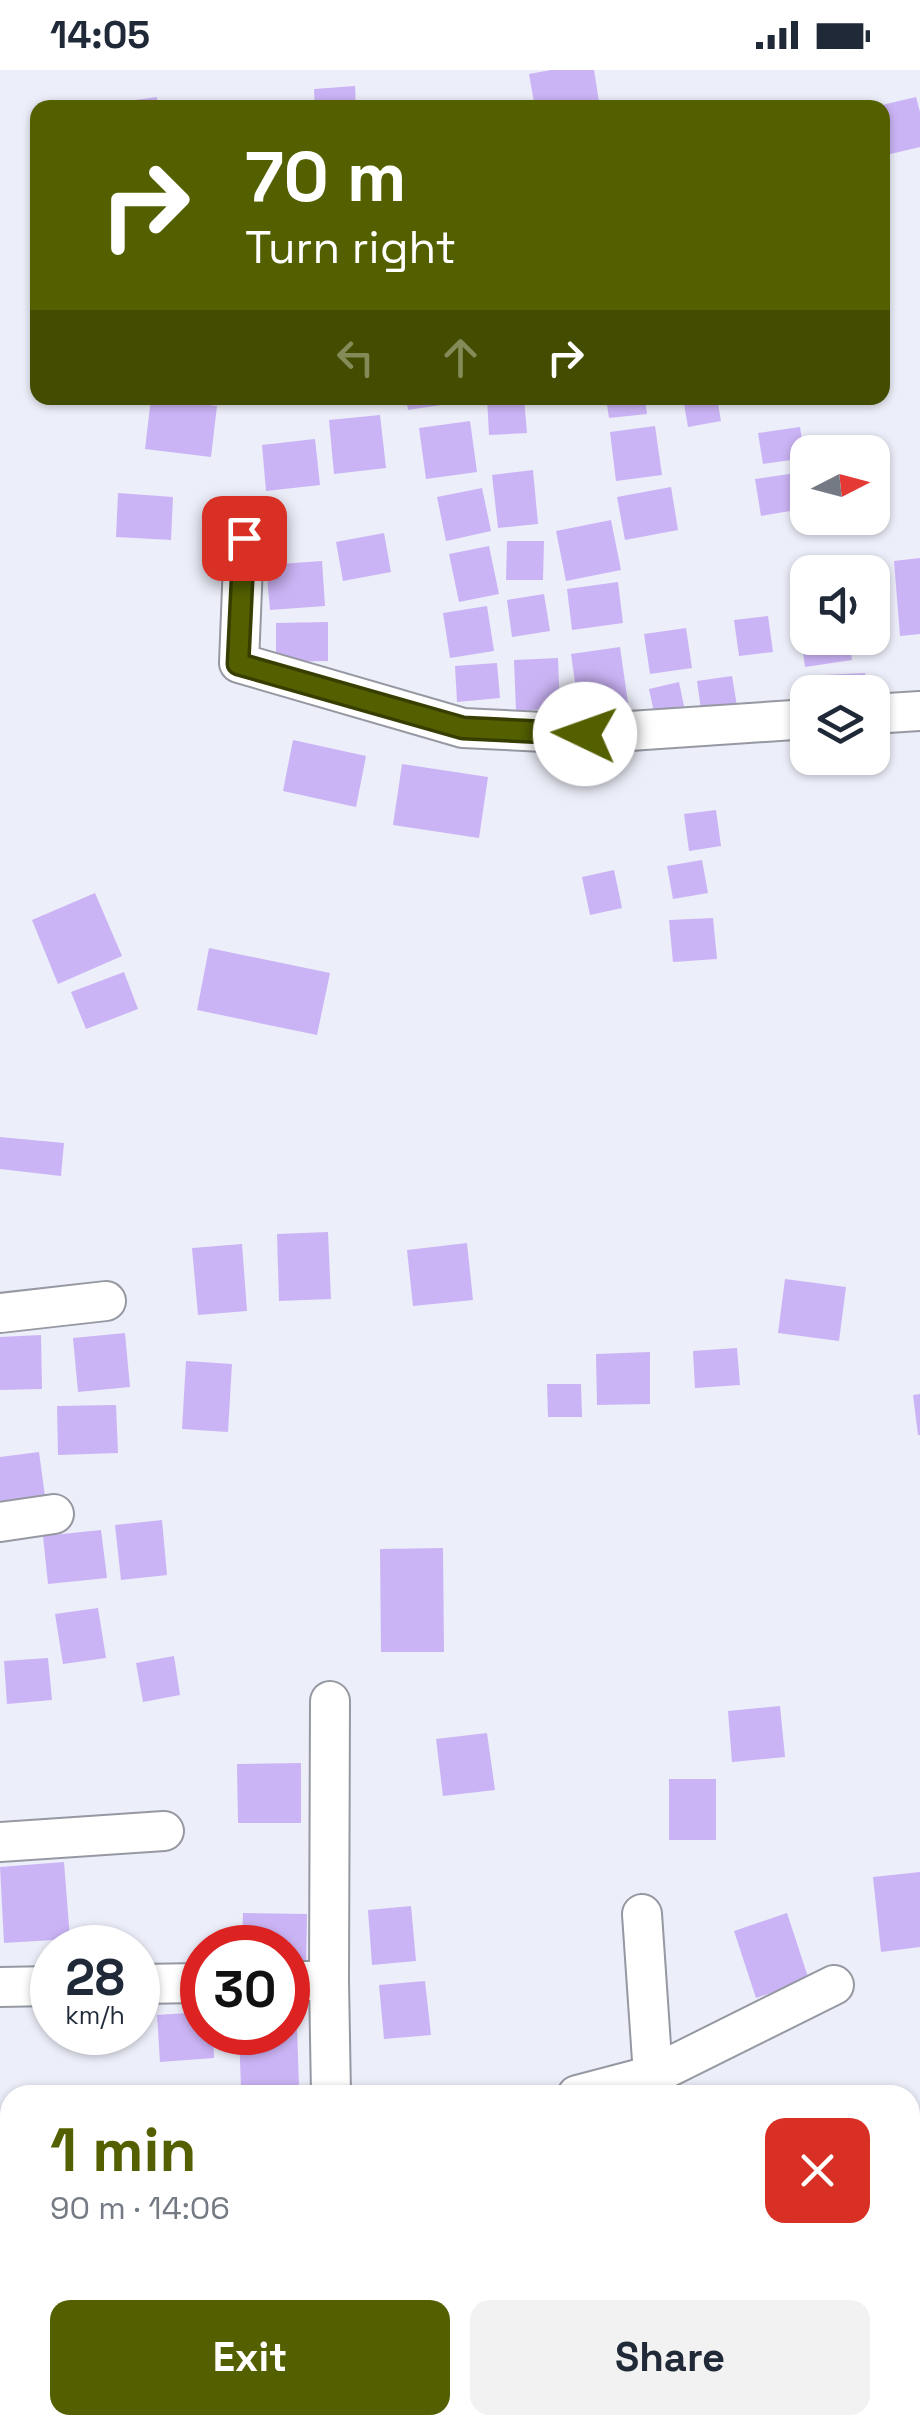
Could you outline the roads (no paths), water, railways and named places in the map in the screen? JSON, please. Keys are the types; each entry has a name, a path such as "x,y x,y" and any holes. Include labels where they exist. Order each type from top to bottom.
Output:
{"street":[{"path":"244,538 238,664 463,728 585,734 790,719"},
{"path":"890,713 920,711"},
{"path":"0,1313 106,1301"},
{"path":"0,1522 54,1514"},
{"path":"330,1701 331,2085"},
{"path":"0,1842 164,1830"},
{"path":"642,1914 653,2075"},
{"path":"310,1981 329,1980"},
{"path":"614,2085 653,2075 834,1985"},
{"path":"0,1987 30,1986"}]}
